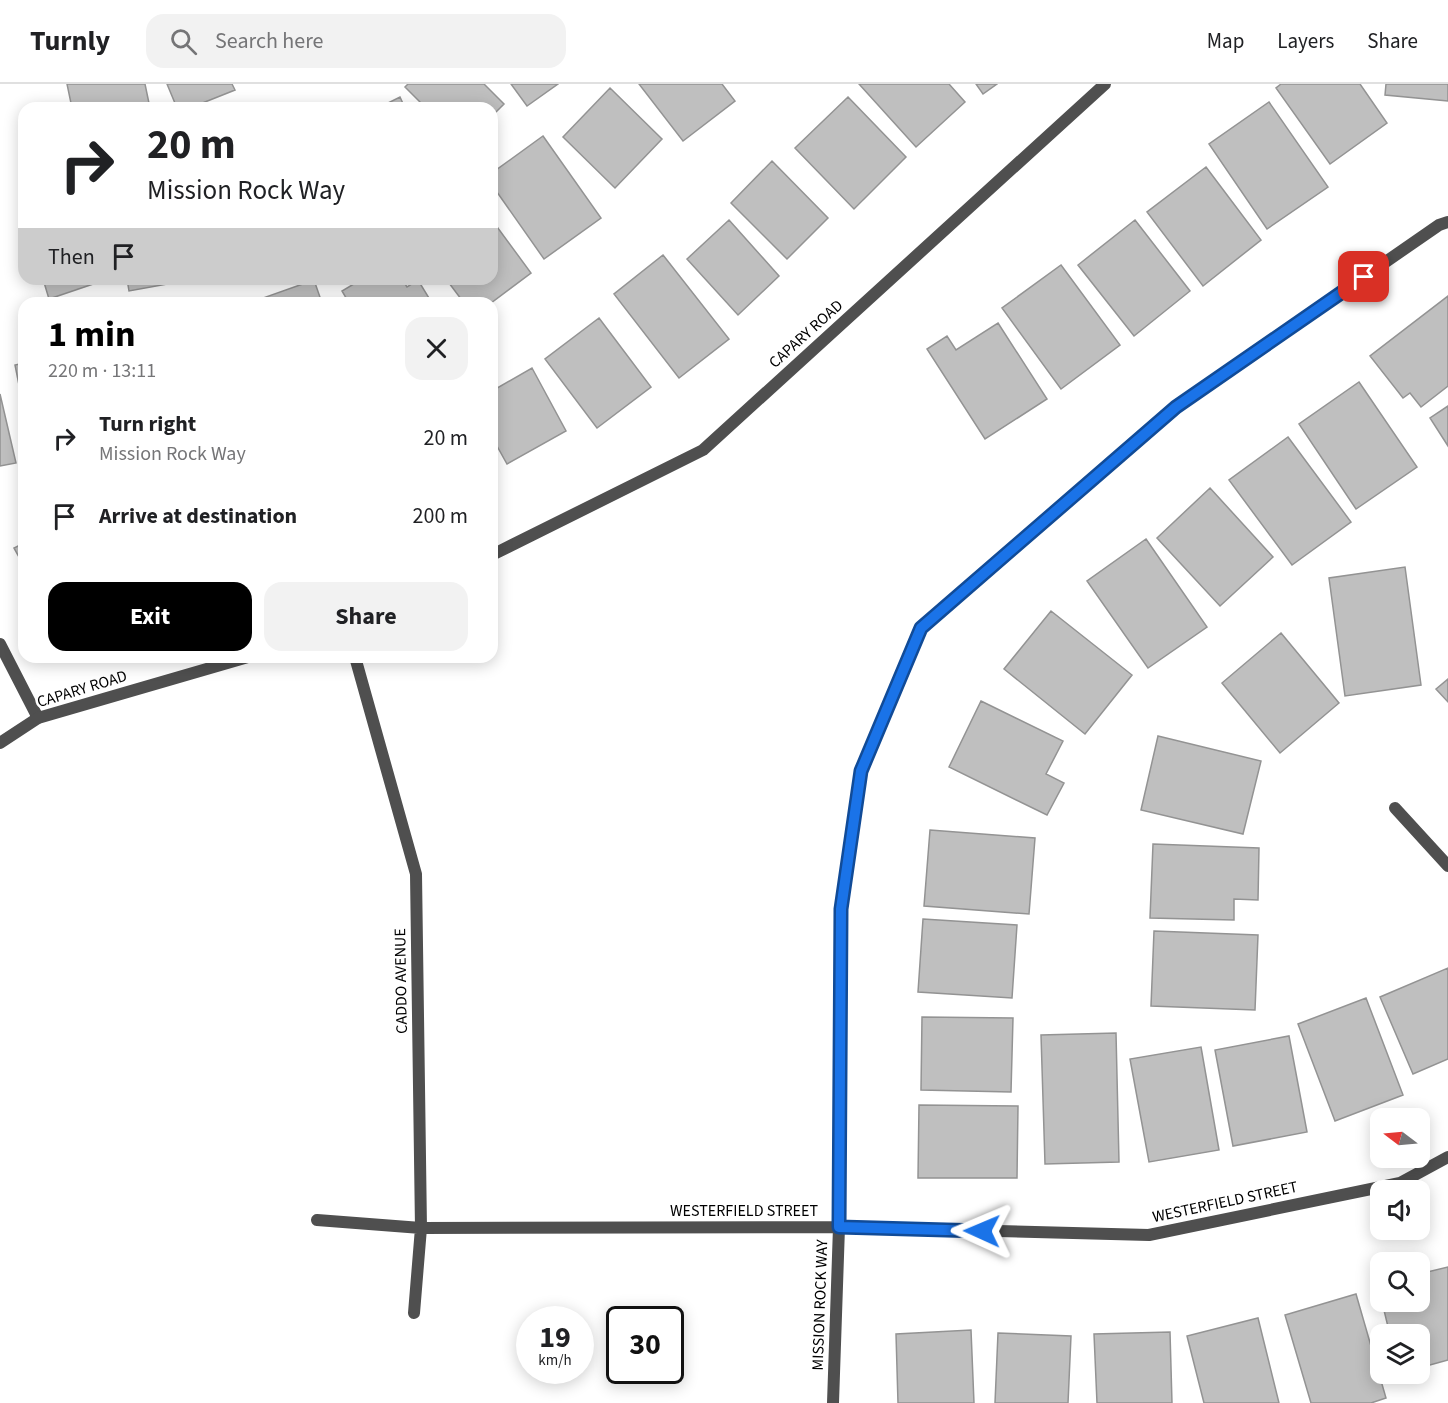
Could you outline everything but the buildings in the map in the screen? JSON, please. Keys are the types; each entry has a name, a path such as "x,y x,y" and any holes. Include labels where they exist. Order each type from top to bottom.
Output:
{"street":[{"name":"CAPARY ROAD","path":"498,552 703,450 1105,84"},
{"name":"MISSION ROCK WAY","path":"832,1403 839,1227 841,909 861,771 921,628 1176,407 1439,225 1448,222"},
{"path":"0,644 38,718"},
{"name":"CAPARY ROAD","path":"0,743 38,718 227,663"},
{"name":"CADDO AVENUE","path":"357,663 416,874 421,1228 414,1313"},
{"path":"1395,808 1448,866"},
{"name":"WESTERFIELD STREET","path":"317,1220 421,1228 839,1227 1149,1235 1400,1184 1448,1157"}],"route":[{"path":"982,1231 839,1227 841,909 861,771 921,628 1176,407 1364,277"}]}
